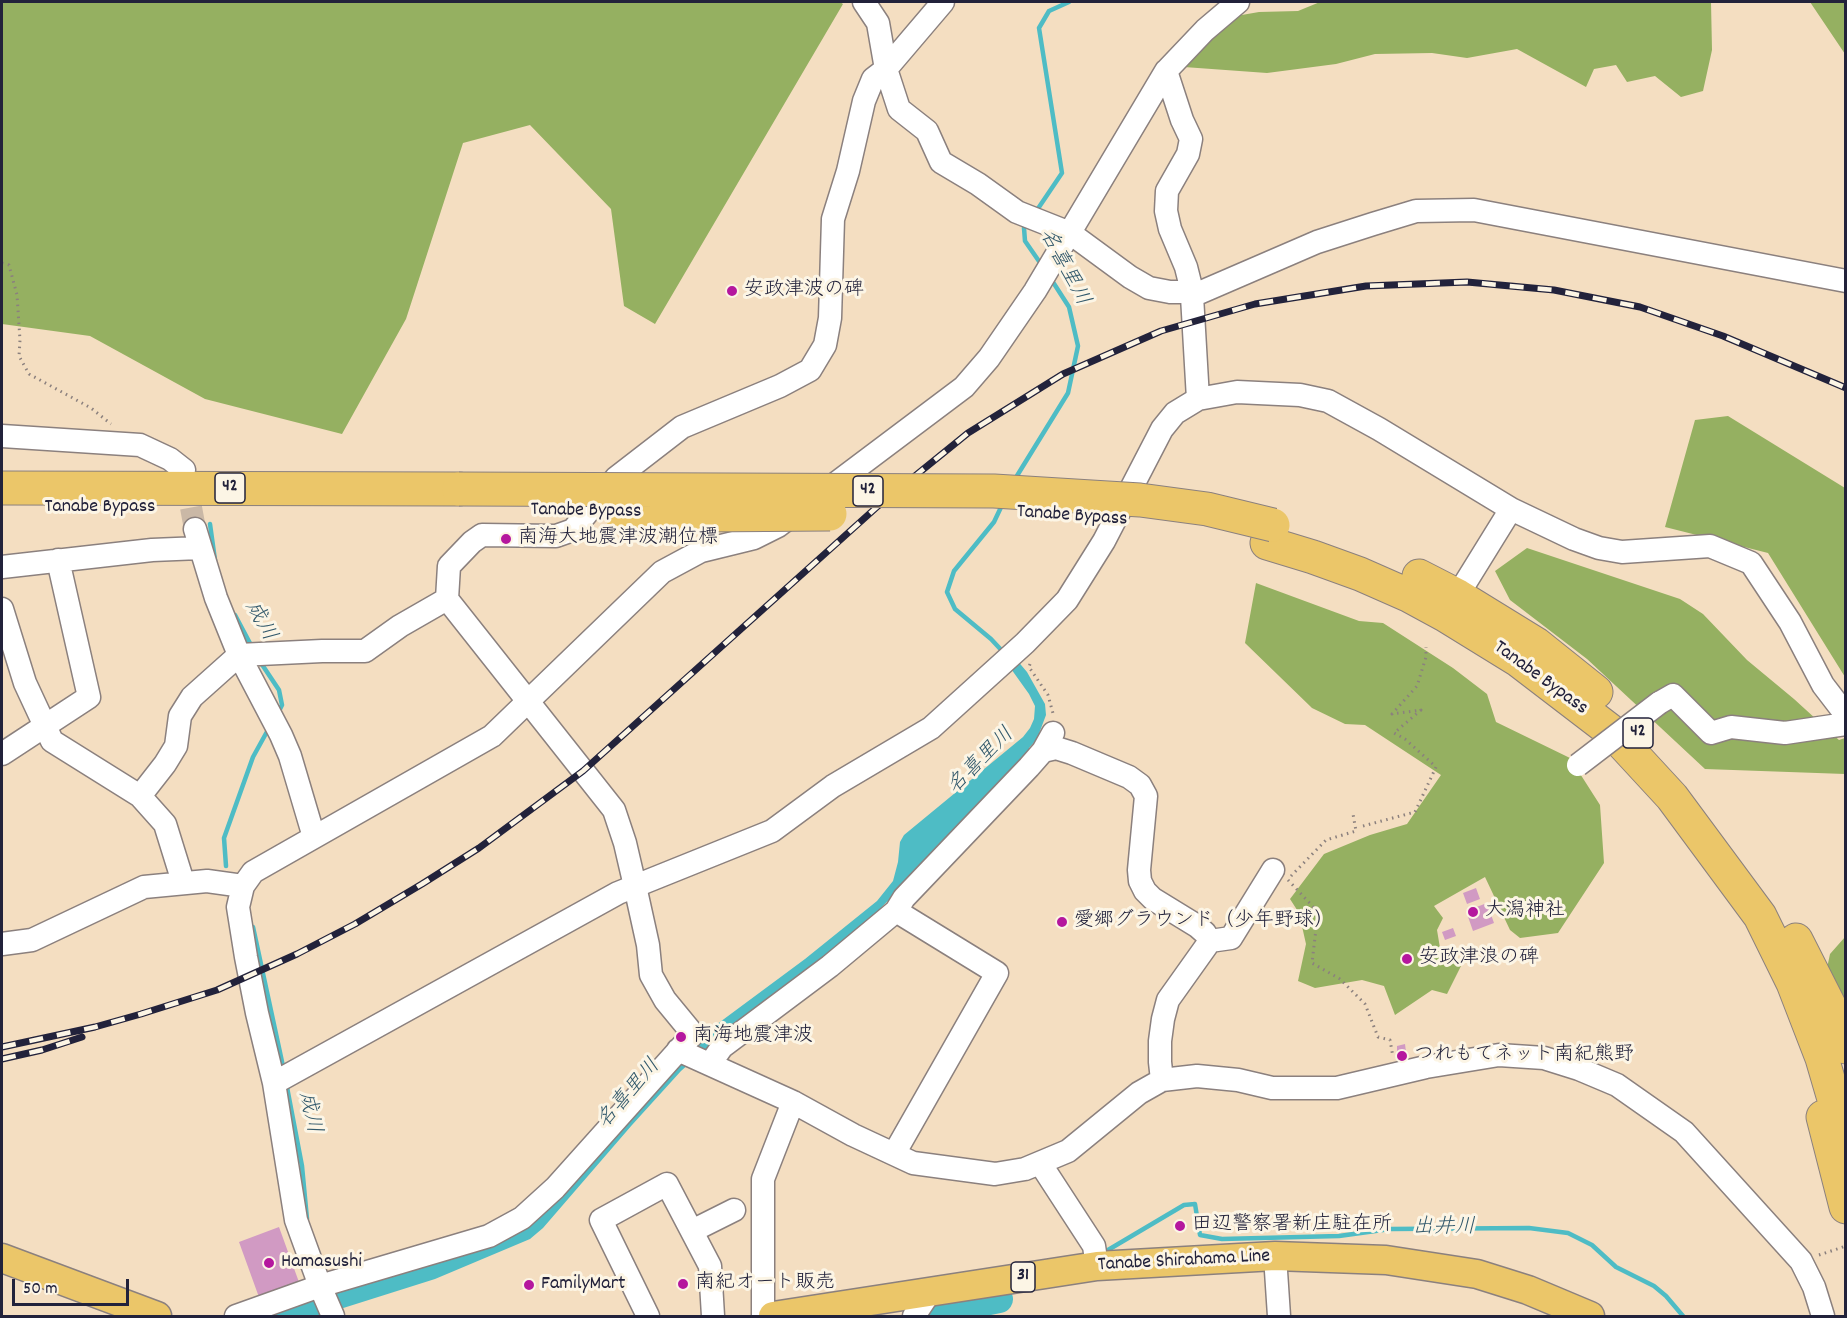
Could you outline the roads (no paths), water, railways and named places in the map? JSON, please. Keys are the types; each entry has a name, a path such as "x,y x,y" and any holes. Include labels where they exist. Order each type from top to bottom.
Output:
{"highway":[{"name":"Tanabe Bypass","path":"2,488 458,499 701,515 1033,513 1161,523 1211,531 1270,534 1313,557 1410,596 1452,605 1536,644 1612,705 1698,797 1740,853 1767,900 1816,1008 1845,1099"},
{"name":"Tanabe Bypass","path":"2,508 458,499"},
{"name":"Tanabe Bypass","path":"1452,605 1518,660 1612,732 1672,797 1760,916 1793,983 1822,1058 1845,1140"},
{"name":"42","path":"1740,853 1770,894 1801,948 1831,1008 1845,1047"},
{"name":"42","path":"1760,916 1767,955 1809,1055 1845,1207"}],"main road":[{"name":"Tanabe Shirahama Line","path":"773,1317 930,1292 1095,1256 1275,1256 1386,1260 1477,1274 1528,1290 1590,1317"},
{"path":"2,1258 157,1317"}],"street":[{"path":"864,2 878,23 886,69 899,109 927,131 941,162 978,184 1017,212 1070,233 1130,278 1149,288 1190,294 1317,242 1416,211 1474,210 1845,281"},
{"path":"236,1317 320,1286 489,1236 522,1218 555,1188 693,1034 665,1000 651,975 648,945 635,886 625,843 614,810 447,599 449,566 482,535 556,536 573,530 616,478 682,427 780,386 810,370 825,345 830,318 833,219 848,171 864,101 873,78 886,69 943,2"},
{"path":"333,1317 296,1220 274,1083 256,1013 238,907 243,886 253,872 492,736 662,572 701,550 754,538 778,526 964,387 989,358 1035,291 1166,71 1205,30 1238,2"},
{"path":"1166,71 1182,120 1191,139 1188,154 1167,191 1166,212 1191,287 1197,399"},
{"path":"274,1083 618,893 772,831 833,786 931,728 1023,645 1067,600 1104,541 1162,429 1175,412 1197,399 1237,392 1300,395 1328,402 1379,429 1511,509 1574,539 1599,548 1622,552 1710,546 1751,563 1790,622 1823,685 1845,715"},
{"path":"2,436 140,445 170,459 184,470"},
{"path":"1452,605 1511,509"},
{"path":"2,567 152,550 197,538 216,598 239,655 290,756 314,837"},
{"path":"2,754 89,697 58,560"},
{"path":"140,796 176,746 180,716 192,697 239,655 365,651 400,626 447,599"},
{"path":"2,609 25,683 52,741 140,796 165,824 183,882"},
{"path":"1578,765 1659,703 1673,695 1711,733 1731,727 1785,733 1845,724"},
{"path":"707,1063 722,1047 830,966 896,911 904,898 1048,742 1056,748 1129,777 1140,785 1146,796 1140,881 1152,899 1197,926 1210,941"},
{"path":"1162,1080 1160,1041 1162,1018 1168,1000 1210,941 1231,938 1273,870"},
{"path":"2,944 32,940 144,887 207,881 243,886"},
{"path":"894,1154 997,973 896,911"},
{"path":"680,1051 793,1102 913,1163 995,1174 1024,1169 1068,1151 1139,1093 1162,1080 1197,1076 1238,1080 1272,1088 1337,1088 1426,1067 1499,1055 1544,1058 1579,1069 1617,1085 1684,1132 1801,1261 1814,1287 1823,1317"},
{"path":"763,1317 763,1179 793,1102"},
{"path":"1040,1163 1095,1256"},
{"path":"648,1317 601,1220 667,1184 710,1266 713,1317"},
{"path":"692,1231 734,1210"},
{"path":"1275,1256 1279,1317"},
{"path":"914,1317 930,1292"}],"water":[{"path":"1016,659 1027,672 1045,704 1046,715 1037,739 1029,748 1029,757 869,920 805,974 726,1031 681,1071 543,1228 530,1239 435,1279 318,1316 269,1316 510,1234 697,1039 805,959 877,901 893,881 900,842 904,835 1023,737 1034,719 1035,706 1009,666"}],"waterway":[{"name":"名喜里川","path":"1035,213 1062,173 1039,28 1049,11 1069,2"},
{"name":"名喜里川","path":"1028,222 1024,228 1025,241 1043,267"},
{"name":"名喜里川","path":"1015,479 1068,393 1078,346 1069,307 1051,279"},
{"name":"名喜里川","path":"1003,503 994,522 954,571 947,592 955,609 1005,654"},
{"name":"成川","path":"210,524 215,560"},
{"name":"成川","path":"235,615 252,647"},
{"name":"成川","path":"259,660 279,690 282,705 278,713"},
{"name":"成川","path":"226,866 224,838 253,757 269,728"},
{"name":"成川","path":"253,927 284,1071"},
{"name":"成川","path":"286,1082 302,1166 307,1219"},
{"name":"出井川","path":"1100,1252 1108,1250 1184,1205 1195,1204 1200,1235 1222,1239 1339,1236 1390,1229 1529,1228 1568,1233 1592,1245 1616,1267 1654,1286 1683,1316"},
{"name":"出井川","path":"932,1316 956,1308 999,1299"}],"tunnel":[{"path":"185,475 195,529"}],"railway":[{"path":"2,1047 95,1027 217,990 297,954 355,924 422,884 479,848 583,771 878,506 968,433 1063,374 1161,331 1255,304 1366,286 1467,282 1554,290 1640,307 1723,336 1846,388"},
{"path":"2,1059 42,1050 82,1037"}],"place":[{"name":"安政津波の碑","path":"732,291"},
{"name":"南海大地震津波潮位標","path":"506,539"},
{"name":"大潟神社","path":"1473,912"},
{"name":"愛郷グラウンド（少年野球）","path":"1062,922"},
{"name":"安政津浪の碑","path":"1407,959"},
{"name":"南海地震津波","path":"681,1037"},
{"name":"つれもてネット南紀熊野","path":"1402,1056"},
{"name":"田辺警察署新庄駐在所","path":"1180,1226"},
{"name":"Hamasushi","path":"269,1263"},
{"name":"南紀オート販売","path":"683,1284"},
{"name":"FamilyMart","path":"529,1285"}]}
